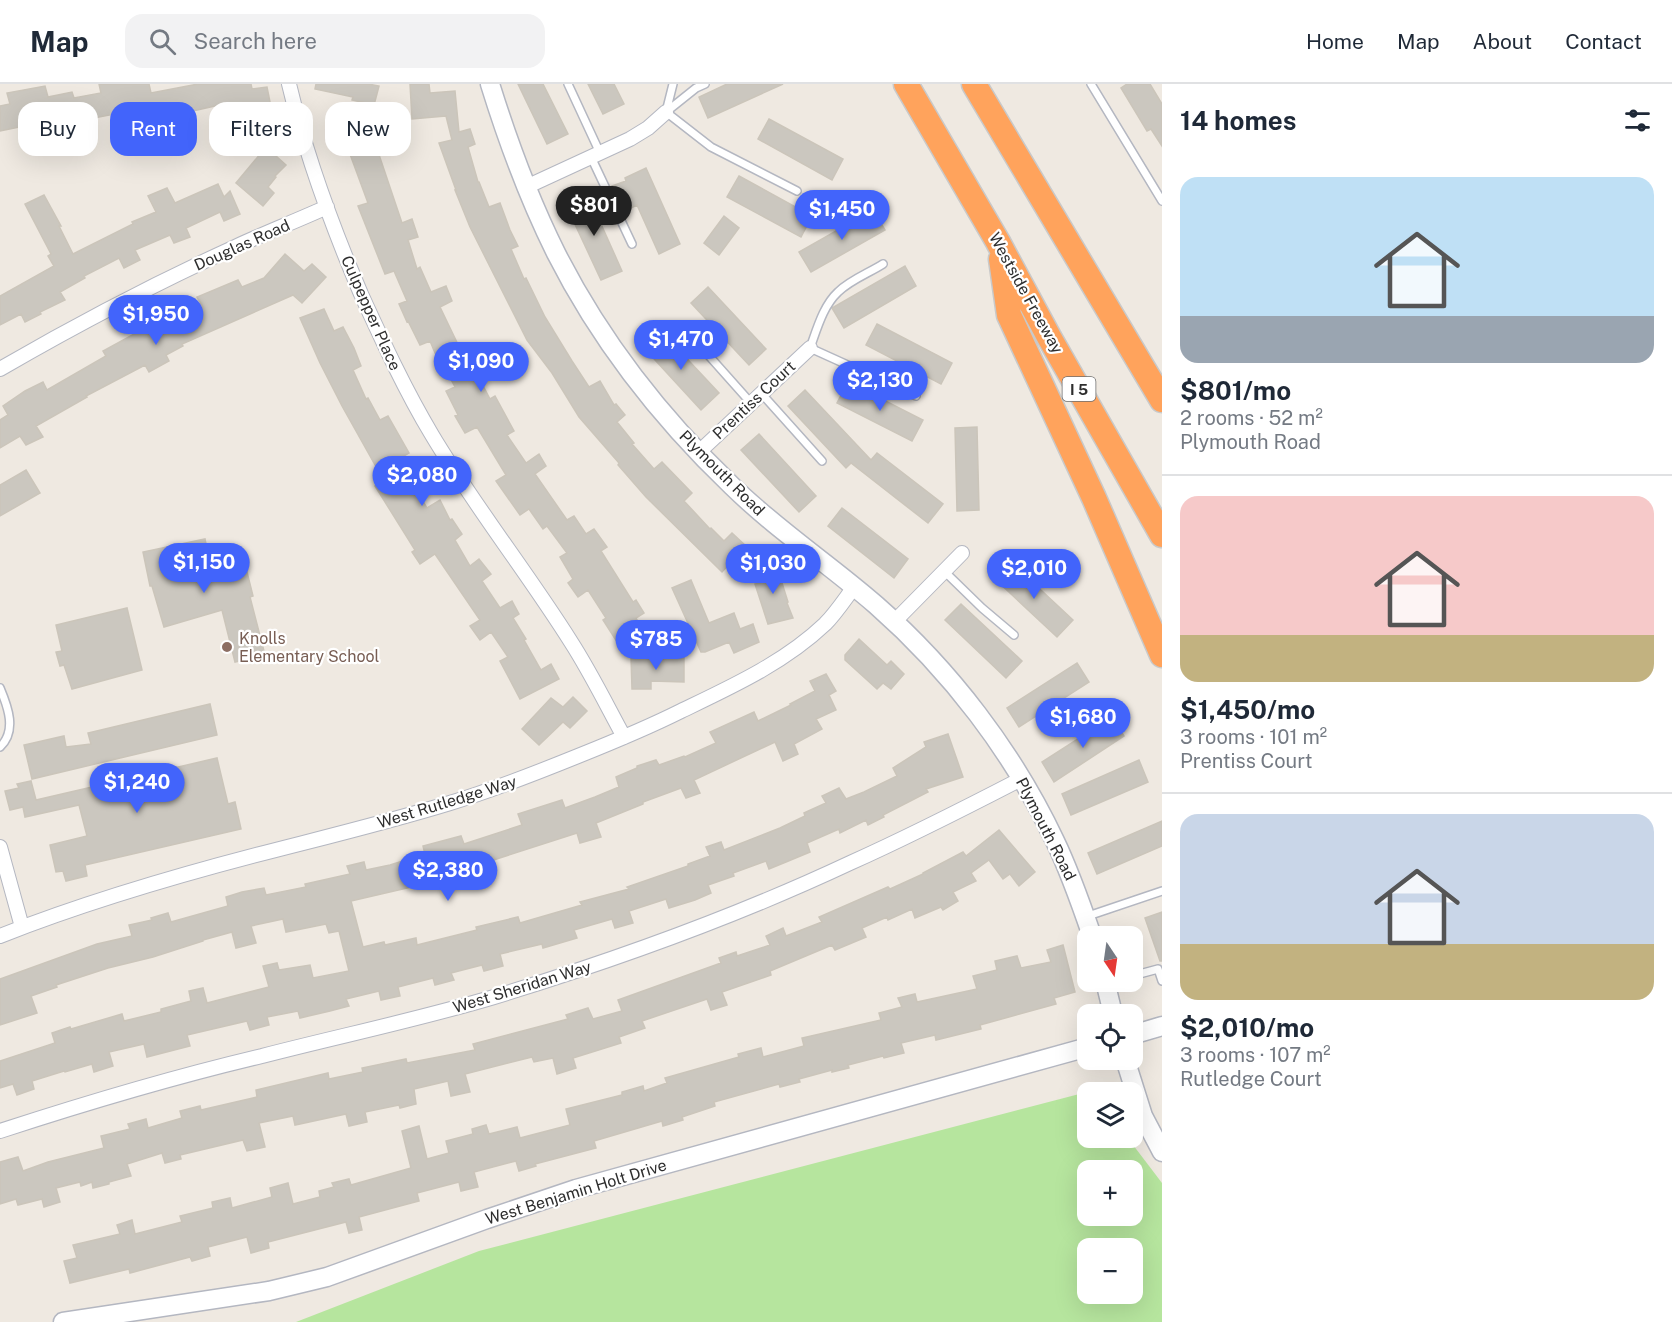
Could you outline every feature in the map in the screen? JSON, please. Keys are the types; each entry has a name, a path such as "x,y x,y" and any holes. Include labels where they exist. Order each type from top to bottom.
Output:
{"highway":[{"name":"Westside Freeway","path":"906,84 998,242 1049,337 1162,535"},
{"path":"974,84 1162,400"},
{"path":"998,242 1009,315 1099,509 1162,655"},
{"path":"1136,354 1162,379"}],"street":[{"name":"Culpepper Place","path":"289,84 301,132 341,247 387,352 432,434 484,516 526,573 573,644 624,737"},
{"name":"Plymouth Road","path":"490,84 501,121 526,187 556,254 592,315 630,371 699,452 732,486 765,517 854,587 894,622 947,676 993,735 1021,779 1055,840 1088,926"},
{"path":"526,187 630,139 648,128 666,112"},
{"name":"Douglas Road","path":"0,369 81,323 165,280 236,246 327,207"},
{"name":"Prentiss Court","path":"699,452 810,348"},
{"path":"894,622 962,553"},
{"name":"West Rutledge Way","path":"0,936 73,909 157,883 262,853 386,822 534,774 624,737 723,690 787,654 826,622 854,587"},
{"name":"West Sheridan Way","path":"0,1131 159,1082 384,1027 573,972 688,932 850,864 1021,779"},
{"path":"0,847 22,927"},
{"path":"1143,1032 1162,1026"},
{"name":"West Benjamin Holt Drive","path":"63,1322 269,1291 327,1277 576,1189 1077,1050"},
{"path":"1128,1070 1143,1116 1162,1152"}],"lane":[{"path":"568,84 632,244"},
{"path":"666,112 674,84"},
{"path":"666,112 696,88 705,84"},
{"path":"1091,84 1162,201"},
{"path":"666,112 711,147 797,191"},
{"path":"883,264 836,294 825,311 810,348 916,396"},
{"path":"694,339 822,461"},
{"path":"944,571 1014,635"},
{"path":"0,688 6,702 10,723 9,733 3,746 0,747"},
{"path":"1085,917 1162,891"},
{"path":"1143,973 1160,968 1162,981"}],"green space":[{"path":"1077,1095 1077,1148 1135,1148 1162,1183 1162,1322 296,1322 479,1251"}],"building":[{"path":"99,84 149,84 151,93 198,84 251,84 252,89 267,87 270,102 209,102 209,107 197,110 197,102 110,102 110,115 98,117 98,102 18,102 18,127 0,131 0,106 10,104 7,93 45,86 48,97 72,92 74,98 101,93"},
{"path":"316,84 379,86 375,102 361,102 352,100 353,97 315,89"},
{"path":"410,84 429,84 430,93 455,91 459,132 470,129 475,144 468,147 478,182 489,207 500,203 518,246 511,249 524,279 526,278 545,317 589,387 600,381 614,405 616,404 625,415 617,422 634,443 632,444 654,469 662,462 692,493 684,501 710,529 724,541 732,533 746,546 722,572 646,497 618,465 619,463 579,417 552,373 527,340 470,227 455,190 439,143 452,140 446,116 412,119"},
{"path":"518,84 543,84 568,134 547,144"},
{"path":"588,84 614,84 624,104 603,114"},
{"path":"727,84 783,84 708,118 699,97"},
{"path":"1127,84 1150,84 1162,104 1162,146 1151,129 1147,131 1121,88"},
{"path":"769,119 843,159 832,180 758,139"},
{"path":"258,156 276,156 286,165 268,187 274,193 263,206 236,183"},
{"path":"351,156 379,156 402,223 412,219 418,237 408,240 417,269 420,267 431,292 446,286 452,301 440,307 464,357 467,355 490,399 495,396 514,431 507,435 526,463 539,454 546,466 535,474 567,520 574,516 586,534 594,529 607,547 601,551 633,602 636,600 644,613 636,618 648,640 634,648 628,640 619,645 603,620 606,618 588,590 578,597 568,583 573,579 560,557 567,553 547,526 543,529 529,509 520,515 496,481 506,475 477,427 465,433 455,416 458,415 446,391 455,387 440,359 438,360 430,341 420,345 407,322 399,304 407,301 394,271 385,274 358,206 368,203"},
{"path":"646,168 680,244 659,254 637,205 623,212 612,186 626,181 625,178"},
{"path":"739,176 812,216 801,237 727,197"},
{"path":"218,184 224,197 230,191 240,214 224,221 220,212 186,228 190,237 174,243 170,235 135,250 140,260 124,268 119,258 84,276 85,278 60,292 65,300 40,312 41,314 25,322 21,314 0,325 0,296 54,266 48,256 51,254 25,204 44,195 73,254 133,224 132,222 156,212 148,196 167,188 175,203"},
{"path":"588,195 622,271 601,280 566,205"},
{"path":"873,210 885,230 811,272 799,252"},
{"path":"724,216 739,228 719,255 704,243"},
{"path":"285,254 304,271 312,264 326,277 302,303 293,295 182,344 183,346 166,355 169,361 149,372 145,365 36,426 43,437 26,445 20,436 0,448 0,420 8,415 3,406 25,391 43,382 47,390 106,356 103,351 147,327 151,332 203,307 197,297 238,280 242,287 264,278"},
{"path":"905,266 916,286 844,328 832,308"},
{"path":"708,287 766,349 749,365 691,303"},
{"path":"324,309 334,331 343,327 354,348 361,366 353,370 366,399 368,398 380,420 388,416 409,453 402,457 415,480 412,482 427,508 440,500 450,520 452,519 462,534 455,540 470,566 479,559 491,574 482,581 500,608 512,601 519,614 513,618 541,670 551,664 559,679 520,699 500,661 508,657 491,632 480,640 470,626 480,620 435,554 420,564 412,552 415,550 375,486 384,481 342,406 300,318"},
{"path":"877,324 952,363 941,384 866,345"},
{"path":"661,331 719,393 701,410 644,348"},
{"path":"848,382 923,420 912,441 837,403"},
{"path":"805,390 871,460 877,453 943,504 928,523 851,463 846,468 788,406"},
{"path":"977,427 979,510 957,511 955,428"},
{"path":"759,434 816,496 799,512 741,450"},
{"path":"26,470 40,493 0,516 0,485"},
{"path":"842,508 908,559 894,578 828,526"},
{"path":"205,539 213,577 246,568 253,596 250,597 265,655 235,662 222,610 164,627 152,586 150,586 143,552"},
{"path":"1012,563 1073,620 1057,637 996,580"},
{"path":"776,564 793,618 768,624 755,584 760,583 756,570"},
{"path":"691,580 709,623 734,613 740,629 753,624 759,642 734,653 729,642 701,652 672,588"},
{"path":"961,604 1022,661 1006,678 945,620"},
{"path":"127,608 142,670 72,689 64,665 60,666 56,652 62,651 56,625"},
{"path":"859,639 887,665 891,661 904,674 891,689 883,683 877,689 845,660 845,655"},
{"path":"631,657 684,658 684,682 651,681 651,689 632,689"},
{"path":"1077,663 1089,682 1019,727 1007,708"},
{"path":"826,674 836,691 829,695 836,710 816,719 822,729 794,744 798,754 783,761 775,742 694,780 700,793 686,798 681,788 596,823 601,837 580,843 577,833 450,874 451,876 351,901 363,947 416,938 417,945 518,917 520,923 582,905 580,902 629,889 627,887 710,856 706,847 721,842 724,850 805,816 804,813 826,803 822,796 839,788 846,799 897,776 893,768 926,747 924,742 948,734 963,777 926,789 928,792 868,825 866,820 840,833 839,829 807,843 810,852 769,869 766,861 733,873 734,876 708,885 711,893 695,900 669,908 666,899 629,911 633,923 615,928 612,919 574,930 577,938 543,948 542,944 500,954 503,966 484,971 482,965 451,973 454,980 435,985 433,978 398,987 400,996 381,1000 379,991 346,999 349,1006 300,1018 298,1011 267,1017 269,1025 250,1030 247,1021 187,1035 190,1046 147,1057 144,1044 109,1052 113,1066 94,1072 92,1064 64,1071 32,1081 34,1089 17,1095 13,1084 0,1088 0,1061 55,1043 52,1033 122,1014 124,1021 161,1012 161,1009 191,1001 189,991 203,988 207,1003 269,987 263,966 277,963 279,970 310,965 313,978 349,971 339,931 329,933 326,924 286,932 283,919 251,926 256,943 236,948 232,932 56,985 57,987 31,996 37,1013 0,1025 0,979 97,944 132,936 129,925 152,920 151,918 168,913 171,922 228,906 226,897 242,892 264,888 266,895 306,887 305,884 350,874 347,866 364,862 366,870 390,865 425,854 423,846 461,836 464,844 522,825 518,814 562,800 565,808 619,787 616,777 637,766 656,760 659,765 685,757 716,743 710,732 754,712 758,721 791,705 815,691 810,681"},
{"path":"573,697 587,711 570,728 563,722 539,745 522,729 551,698 563,707"},
{"path":"210,704 217,735 32,779 24,745 64,736 66,747 91,744 88,733"},
{"path":"1112,717 1124,736 1054,782 1042,762"},
{"path":"217,758 228,804 235,802 241,829 85,865 87,876 66,881 63,871 56,872 50,845 87,836 79,805 25,817 23,807 10,810 5,791 19,788 17,784 31,781 36,800"},
{"path":"1139,760 1148,782 1071,815 1062,794"},
{"path":"1162,821 1162,846 1097,874 1088,853"},
{"path":"999,830 1035,872 1019,886 1010,874 1003,879 989,860 971,873 976,881 953,892 958,901 943,910 941,907 915,918 912,909 888,920 887,917 862,928 866,937 835,950 832,945 770,971 771,975 722,992 727,1005 711,1010 707,999 642,1021 645,1028 619,1037 621,1043 573,1058 576,1068 557,1074 553,1058 534,1062 532,1057 465,1074 470,1092 451,1096 448,1081 414,1089 416,1104 365,1112 367,1122 349,1126 346,1114 295,1125 293,1116 259,1123 265,1147 247,1151 243,1140 180,1155 181,1159 165,1163 162,1153 127,1164 131,1176 109,1182 109,1184 93,1188 92,1182 81,1186 80,1182 56,1188 60,1202 44,1207 42,1199 18,1205 16,1199 0,1204 0,1162 18,1157 23,1171 48,1162 104,1148 101,1136 130,1129 128,1124 146,1119 148,1128 182,1118 180,1111 200,1106 201,1110 257,1097 256,1090 328,1073 329,1079 363,1072 362,1068 406,1059 407,1063 475,1050 473,1044 568,1019 566,1015 588,1008 593,1019 622,1011 618,1000 721,963 719,958 736,952 737,956 770,945 766,936 783,928 786,936 822,922 819,917 888,887 890,889 963,852 966,856"},
{"path":"1162,912 1162,961 1160,961 1145,918"},
{"path":"1063,945 1075,992 1054,998 1056,1004 980,1025 981,1029 936,1040 935,1035 901,1043 904,1053 848,1065 849,1068 799,1079 800,1082 780,1087 779,1084 714,1102 715,1106 682,1117 683,1120 663,1126 662,1121 594,1141 596,1148 535,1164 536,1166 519,1171 516,1161 474,1172 478,1187 461,1191 459,1182 417,1193 419,1201 359,1217 362,1230 349,1233 346,1222 268,1242 269,1248 251,1253 247,1237 208,1247 210,1256 192,1261 190,1257 130,1273 129,1269 70,1283 64,1261 77,1258 73,1245 120,1234 117,1225 132,1220 135,1234 182,1222 180,1216 213,1208 212,1202 230,1198 232,1208 272,1197 270,1188 288,1183 293,1204 320,1197 319,1191 334,1187 332,1183 349,1179 351,1185 411,1168 402,1131 419,1126 427,1159 449,1153 446,1141 473,1134 472,1129 486,1125 489,1134 517,1127 520,1138 570,1125 566,1109 622,1095 622,1092 643,1086 644,1091 667,1083 665,1078 739,1057 738,1054 761,1048 763,1057 804,1046 802,1038 881,1020 879,1013 902,1007 898,998 915,994 917,1002 977,989 973,976 997,970 995,961 1017,956 1021,968 1051,962 1047,950"}],"place":[{"name":"Knolls Elementary School","path":"227,647"}]}
